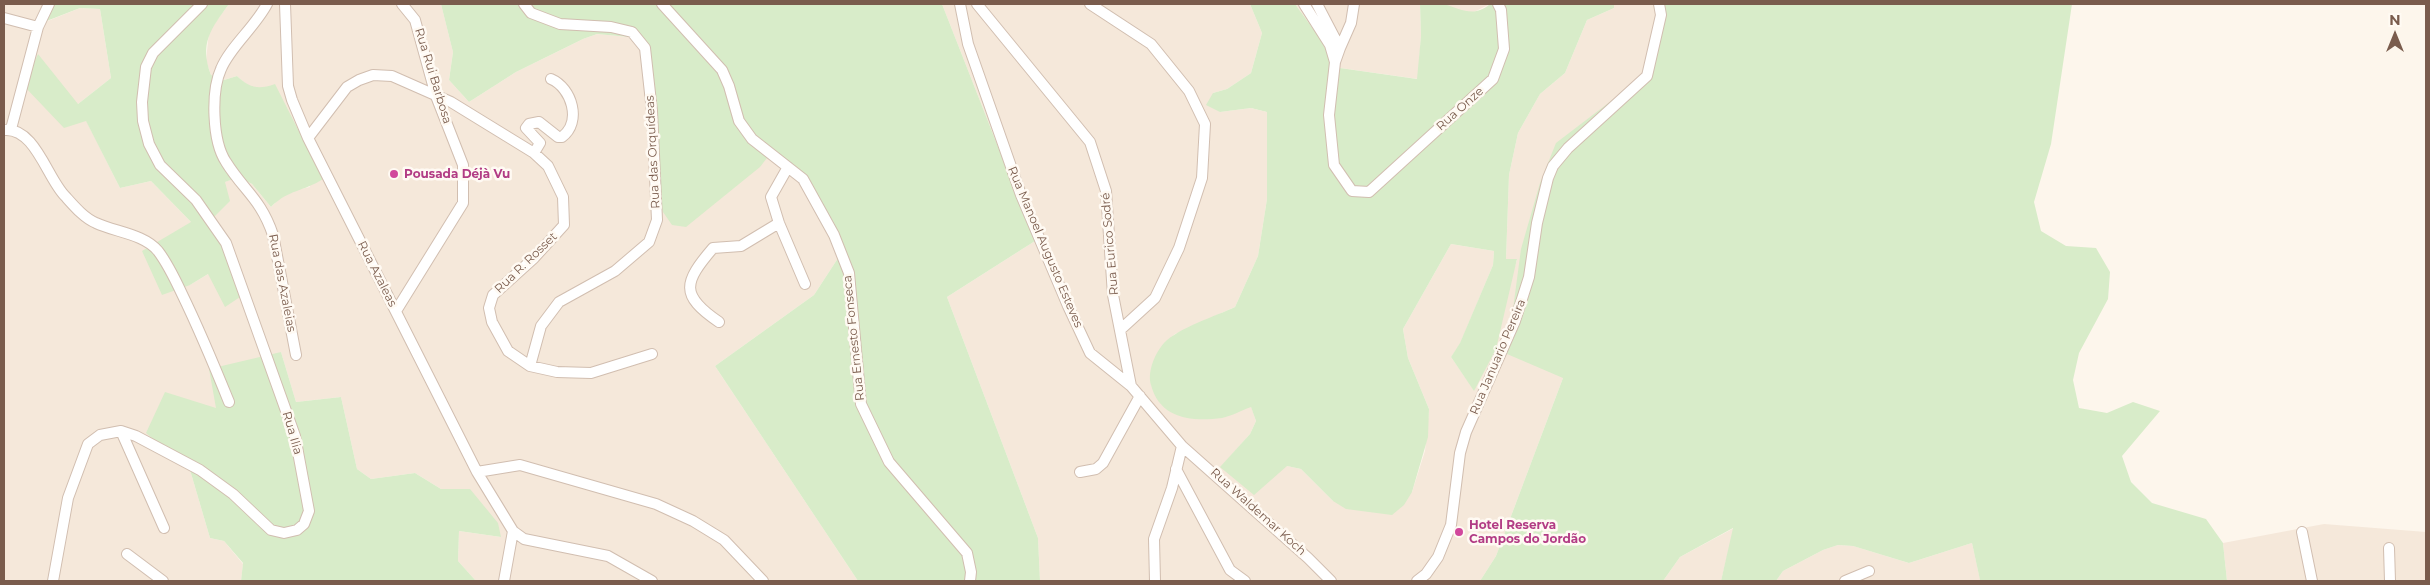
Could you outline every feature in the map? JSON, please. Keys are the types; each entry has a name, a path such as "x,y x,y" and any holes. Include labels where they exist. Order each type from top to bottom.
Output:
{"street":[{"path":"49,4 38,27 8,130 25,138 47,166 63,194 84,215 95,223 143,240 156,249 167,263 198,326 229,402"},
{"name":"Rua Ilia","path":"121,431 136,436 200,470 233,494 271,530 284,533 297,530 304,524 308,511 308,499 295,436 226,243 196,200 160,164 150,144 144,121 142,102 146,68 153,53 202,4"},
{"name":"Rua das Azaleias","path":"267,4 242,40 228,55 220,70 215,97 215,115 218,147 226,162 267,215 273,234 296,355"},
{"name":"Rua Azaleas","path":"285,4 288,86 308,138 477,472 513,531"},
{"name":"Rua Rui Barbosa","path":"396,311 463,203 464,165 436,96 415,20 402,4"},
{"name":"Rua das Orquídeas","path":"524,4 531,13 560,24 611,28 632,32 645,48 652,111 657,220 649,242 615,271 559,302 541,326 530,366"},
{"name":"Rua Ernesto Fonseca","path":"662,4 722,70 740,121 752,139 803,179 834,235 849,273 861,404 889,462 967,553 972,572 970,581"},
{"name":"Rua Manoel Augusto Esteves","path":"960,4 968,44 1020,195 1068,306 1090,353 1131,386"},
{"name":"Rua Eurico Sodré","path":"977,4 1090,142 1106,191 1113,295 1131,386"},
{"path":"1090,4 1150,44 1189,91 1205,124 1202,178 1179,248 1155,298 1120,330"},
{"path":"1304,4 1330,45 1335,62"},
{"path":"1318,4 1340,48"},
{"path":"1335,62 1351,23 1354,4"},
{"name":"Rua Onze","path":"1335,62 1329,115 1334,165 1352,191 1369,192 1493,79 1504,49 1501,10 1498,4"},
{"name":"Rua Januario Pereira","path":"1417,581 1426,574 1438,557 1450,525 1460,453 1466,432 1516,321 1529,277 1537,223 1548,178 1553,166 1568,148 1647,76 1661,15 1659,4"},
{"path":"4,18 38,27"},
{"name":"Rua R. Rosset","path":"308,138 348,87 359,80 384,74 436,96 506,134 534,153 548,166 563,197 564,225 534,258 493,295 489,308 492,322 508,351 530,366 557,372 591,373 652,354"},
{"path":"534,153 540,143 528,132 526,128 529,124 539,122 558,137 562,137 569,132 573,124 574,112 571,101 557,82 551,79"},
{"path":"788,167 772,193 779,223 805,284"},
{"path":"719,322 700,309 693,299 690,284 693,271 713,248 741,246 779,223"},
{"path":"1131,386 1182,446 1154,539 1153,563 1155,581"},
{"path":"1080,472 1096,469 1103,464 1140,396"},
{"path":"52,581 68,498 88,444 100,435 121,431 164,528"},
{"name":"Rua Waldemar Koch","path":"1182,446 1308,558 1330,581"},
{"path":"477,472 520,465 656,504 693,520 724,540 763,581"},
{"path":"1176,469 1230,570 1244,581"},
{"path":"504,581 513,531 524,539 608,556 652,581"},
{"path":"2302,532 2312,581"},
{"path":"2389,548 2390,581"},
{"path":"127,554 163,581"},
{"path":"1845,581 1869,571"}],"shaded area":[{"path":"4,4 53,4 45,22 80,8 100,9 111,78 78,104 120,188 151,181 192,223 190,285 208,274 212,219 224,182 239,177 252,184 271,207 281,197 295,190 310,187 262,89 248,86 237,76 224,80 211,75 206,61 209,31 229,4 441,4 453,52 449,80 469,102 516,72 583,39 597,34 640,38 770,154 803,172 834,223 842,252 814,295 715,366 858,581 476,581 458,561 459,531 501,537 441,489 415,473 371,479 357,469 341,397 296,402 281,352 217,408 190,470 210,538 224,541 243,564 241,581 4,581"},
{"path":"942,4 1250,4 1262,33 1251,73 1227,89 1213,93 1220,112 1251,108 1267,112 1267,199 1258,256 1235,307 1175,334 1164,344 1224,417 1251,406 1256,421 1250,434 1221,467 1287,466 1301,469 1333,501 1412,492 1425,451 1429,409 1408,358 1403,329 1451,244 1494,251 1493,265 1460,344 1451,357 1474,390 1517,260 1506,259 1509,175 1518,133 1540,94 1565,73 1587,20 1614,8 1614,4 1664,4 1563,378 1496,556 1480,581 1040,581 1038,538 947,297 1035,241"},
{"path":"1295,4 1420,4 1421,36 1418,79 1333,67 1322,41"},
{"path":"1443,4 1490,4 1472,13 1457,10"},
{"path":"2324,524 2426,532 2426,581 2227,581 2223,543"},
{"path":"1734,528 1721,581 1663,581 1680,557"},
{"path":"1972,543 1980,579 1987,581 1776,581 1783,571 1823,550 1838,545 1853,546 1909,563"}],"green space":[{"path":"1441,3 1462,10 1478,11 1490,4 1614,4 1614,8 1587,20 1565,73 1540,94 1518,133 1509,175 1506,259 1517,259 1496,349 1474,391 1451,357 1460,343 1493,265 1494,251 1451,244 1403,329 1408,358 1429,409 1428,437 1412,492 1404,505 1392,515 1346,509 1333,501 1301,469 1287,466 1254,495 1220,467 1250,434 1256,421 1251,407 1222,418 1200,419 1179,416 1162,405 1155,396 1151,385 1150,374 1153,363 1164,343 1178,332 1235,307 1258,256 1267,199 1267,112 1251,108 1220,112 1206,105 1213,93 1227,89 1251,73 1262,33 1250,4 1295,4 1322,41 1333,67 1417,79 1421,36 1420,4"},
{"path":"53,4 229,4 212,29 209,37 206,54 211,75 224,80 237,76 255,87 275,84 323,179 284,197 271,207 252,184 239,177 225,182 230,201 212,219 240,297 225,307 208,274 190,285 162,295 142,251 191,222 151,181 120,188 86,121 64,128 24,86 38,54 78,104 111,78 100,9 80,8 44,22"},
{"path":"441,4 942,4 1035,241 947,297 1038,538 1040,581 858,581 715,366 814,295 842,252 834,223 803,172 770,154 760,167 686,227 672,225 663,212 659,198 640,38 597,34 583,39 516,72 469,102 449,80 453,52"},
{"path":"1664,4 2072,4 2051,144 2034,202 2041,231 2066,246 2096,248 2110,272 2108,299 2079,353 2073,380 2079,408 2107,413 2133,402 2160,411 2122,456 2131,482 2152,503 2206,519 2223,543 2227,581 1980,580 1972,543 1909,563 1853,546 1838,545 1823,550 1783,571 1776,581 1721,581 1733,528 1680,557 1663,581 1480,581 1496,556 1563,378 1507,354 1521,249 1540,183 1556,143 1645,75"},
{"path":"281,352 296,402 341,397 357,469 371,479 415,473 441,489 470,489 498,523 501,537 459,531 458,561 476,581 241,581 243,563 224,541 210,538 190,470 146,433 165,392 216,408 209,369"}],"place":[{"name":"Pousada Déjà Vu","path":"394,174"},
{"name":"Hotel Reserva Campos do Jordão","path":"1459,532"}]}
